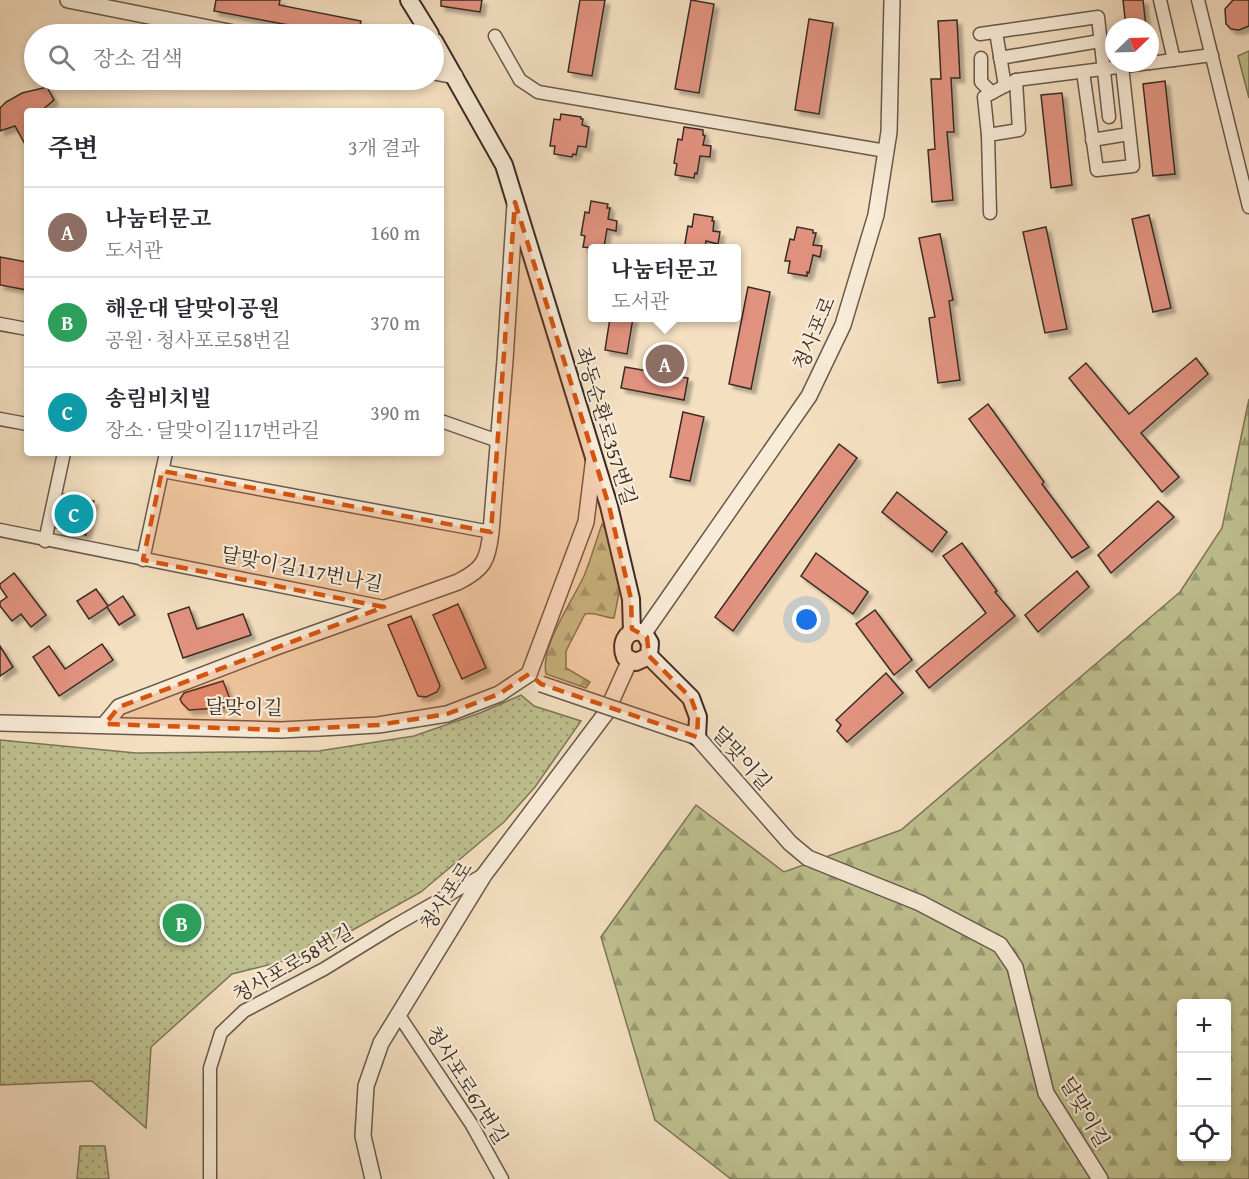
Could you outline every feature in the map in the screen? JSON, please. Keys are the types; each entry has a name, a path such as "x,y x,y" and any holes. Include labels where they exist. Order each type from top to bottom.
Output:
{"main road":[{"path":"409,0 424,24"},
{"name":"좌동순환로357번길","path":"444,58 504,165 609,506 638,632"},
{"path":"649,656 643,660 630,660 625,657 622,650 626,636 638,632 650,643 649,656 691,698 698,717 691,735"}],"street":[{"path":"68,0 189,24"},
{"name":"청사포로","path":"638,632 809,396 843,325 876,215 886,152 889,132 892,0"},
{"path":"1160,0 1174,60"},
{"path":"1198,0 1249,207"},
{"path":"980,34 1098,16 1109,117"},
{"path":"988,135 1019,130 1010,83 1000,58 996,32"},
{"path":"495,36 520,80 538,93 886,152"},
{"path":"1000,58 1100,41"},
{"path":"1159,62 1212,55"},
{"path":"981,58 981,82 992,93"},
{"path":"990,213 988,135 984,97 1010,83 1105,69"},
{"path":"1083,72 1096,170 1133,166 1123,72"},
{"path":"444,74 455,76"},
{"path":"1092,140 1129,134"},
{"name":"달맞이길117번나길","path":"0,531 384,607 470,576 482,565 489,553 515,202"},
{"path":"0,324 24,328"},
{"path":"0,419 24,423"},
{"path":"444,422 498,441"},
{"path":"535,679 586,522 594,455"},
{"path":"45,541 63,456"},
{"path":"143,560 165,456"},
{"path":"162,471 491,532"},
{"name":"달맞이길","path":"105,724 118,707 384,607"},
{"name":"청사포로","path":"374,1179 363,1136 366,1086 381,1043 484,875 606,713 630,660"},
{"name":"달맞이길","path":"0,723 281,730 378,725 447,714 535,679 691,735 790,843 808,858 920,903 1000,945 1015,967 1046,1093 1100,1179"},
{"name":"청사포로58번길","path":"210,1179 210,1068 220,1033 244,1011 324,969 484,875"},
{"name":"청사포로67번길","path":"398,1014 472,1125 502,1179"}],"highlighted area":[{"path":"515,202 609,506 631,599 632,629 647,637 649,656 691,698 698,717 697,737 541,684 529,674 499,694 447,714 378,725 281,730 105,724 119,707 384,607 143,560 162,471 491,532"}],"green space":[{"path":"1249,51 1249,98 1238,56"},
{"path":"1249,399 1249,1179 731,1179 655,1120 601,937 696,805 784,872 901,830 1180,592 1222,528"},
{"path":"602,524 606,530 620,588 614,618 592,613 585,614 566,651 566,668 590,682 586,688 546,674 545,663 558,624 584,576"},
{"path":"521,695 534,706 581,721 535,787 504,822 421,892 308,955 232,974 151,1047 146,1128 92,1081 0,1085 0,740 136,753 319,751 414,736 480,713"},
{"path":"80,1146 105,1146 109,1179 77,1179"}],"building":[{"path":"216,0 280,0 279,5 361,21 360,24 284,24 214,11"},
{"path":"441,0 482,0 480,12 441,6"},
{"path":"580,0 605,0 592,76 568,72"},
{"path":"691,0 714,4 699,93 675,89"},
{"path":"1123,0 1143,0 1145,18 1125,18"},
{"path":"1233,0 1249,0 1249,26 1239,30 1231,29 1226,24 1225,9"},
{"path":"809,19 833,23 819,114 795,110"},
{"path":"957,20 960,78 951,78 954,132 947,132 953,200 932,202 928,150 935,149 931,79 941,79 938,21"},
{"path":"1165,81 1175,174 1153,176 1143,84"},
{"path":"49,90 54,100 45,108 24,108 24,142 15,126 0,131 0,108 22,93"},
{"path":"1062,93 1072,185 1051,188 1041,95"},
{"path":"561,114 581,117 582,125 589,127 586,147 578,146 576,155 573,154 572,157 554,154 555,146 550,146 554,119 560,120"},
{"path":"684,127 703,130 705,136 703,145 711,146 710,157 700,156 697,174 695,173 694,178 675,175 677,164 674,163 678,139 682,140"},
{"path":"591,201 608,204 607,208 610,208 608,219 617,221 616,231 607,229 604,244 588,244 588,248 583,247 585,236 581,235 585,212 589,213"},
{"path":"694,214 713,217 713,231 720,232 718,244 706,241 706,244 685,244 688,226 692,227"},
{"path":"1149,215 1171,308 1153,312 1132,219"},
{"path":"797,227 813,230 813,233 816,233 813,245 822,246 820,257 813,255 807,276 788,273 790,261 785,261 790,239 794,240"},
{"path":"1046,227 1067,329 1045,333 1023,232"},
{"path":"940,234 953,300 949,301 960,380 938,383 929,318 935,317 919,238"},
{"path":"0,257 24,261 24,289 0,285"},
{"path":"748,287 770,292 751,389 729,384"},
{"path":"609,322 632,322 627,354 605,350"},
{"path":"1196,358 1208,374 1141,433 1179,477 1162,492 1069,378 1086,363 1129,414"},
{"path":"625,367 688,378 684,400 621,388"},
{"path":"988,404 1044,482 1042,484 1089,547 1072,558 969,419"},
{"path":"683,412 704,417 690,481 670,477"},
{"path":"839,444 857,458 733,631 715,617"},
{"path":"897,492 947,532 932,552 882,512"},
{"path":"64,494 94,501 86,535 56,528"},
{"path":"1158,501 1174,517 1111,573 1098,555"},
{"path":"962,543 997,591 995,592 1015,616 929,688 916,671 986,613 943,556"},
{"path":"816,553 868,592 853,614 801,576"},
{"path":"1077,571 1089,587 1038,632 1025,615"},
{"path":"14,573 46,615 31,627 21,614 12,621 0,606 0,602 7,597 0,584"},
{"path":"96,589 108,606 123,596 135,615 119,625 107,607 89,619 77,601"},
{"path":"458,604 486,668 462,679 433,615"},
{"path":"189,607 197,629 243,614 251,635 183,658 168,614"},
{"path":"875,610 912,660 894,675 856,624"},
{"path":"411,616 440,686 437,692 426,697 418,696 388,625"},
{"path":"102,644 113,660 59,696 33,657 49,646 65,669"},
{"path":"0,646 13,667 0,676"},
{"path":"886,673 903,693 847,742 837,731 841,725 836,720"},
{"path":"223,681 233,707 189,710 180,699 184,693"}],"place":[{"name":"나눔터문고","path":"665,364"},
{"name":"송림비치빌","path":"74,514"},
{"name":"해운대 달맞이공원","path":"182,923"}]}
